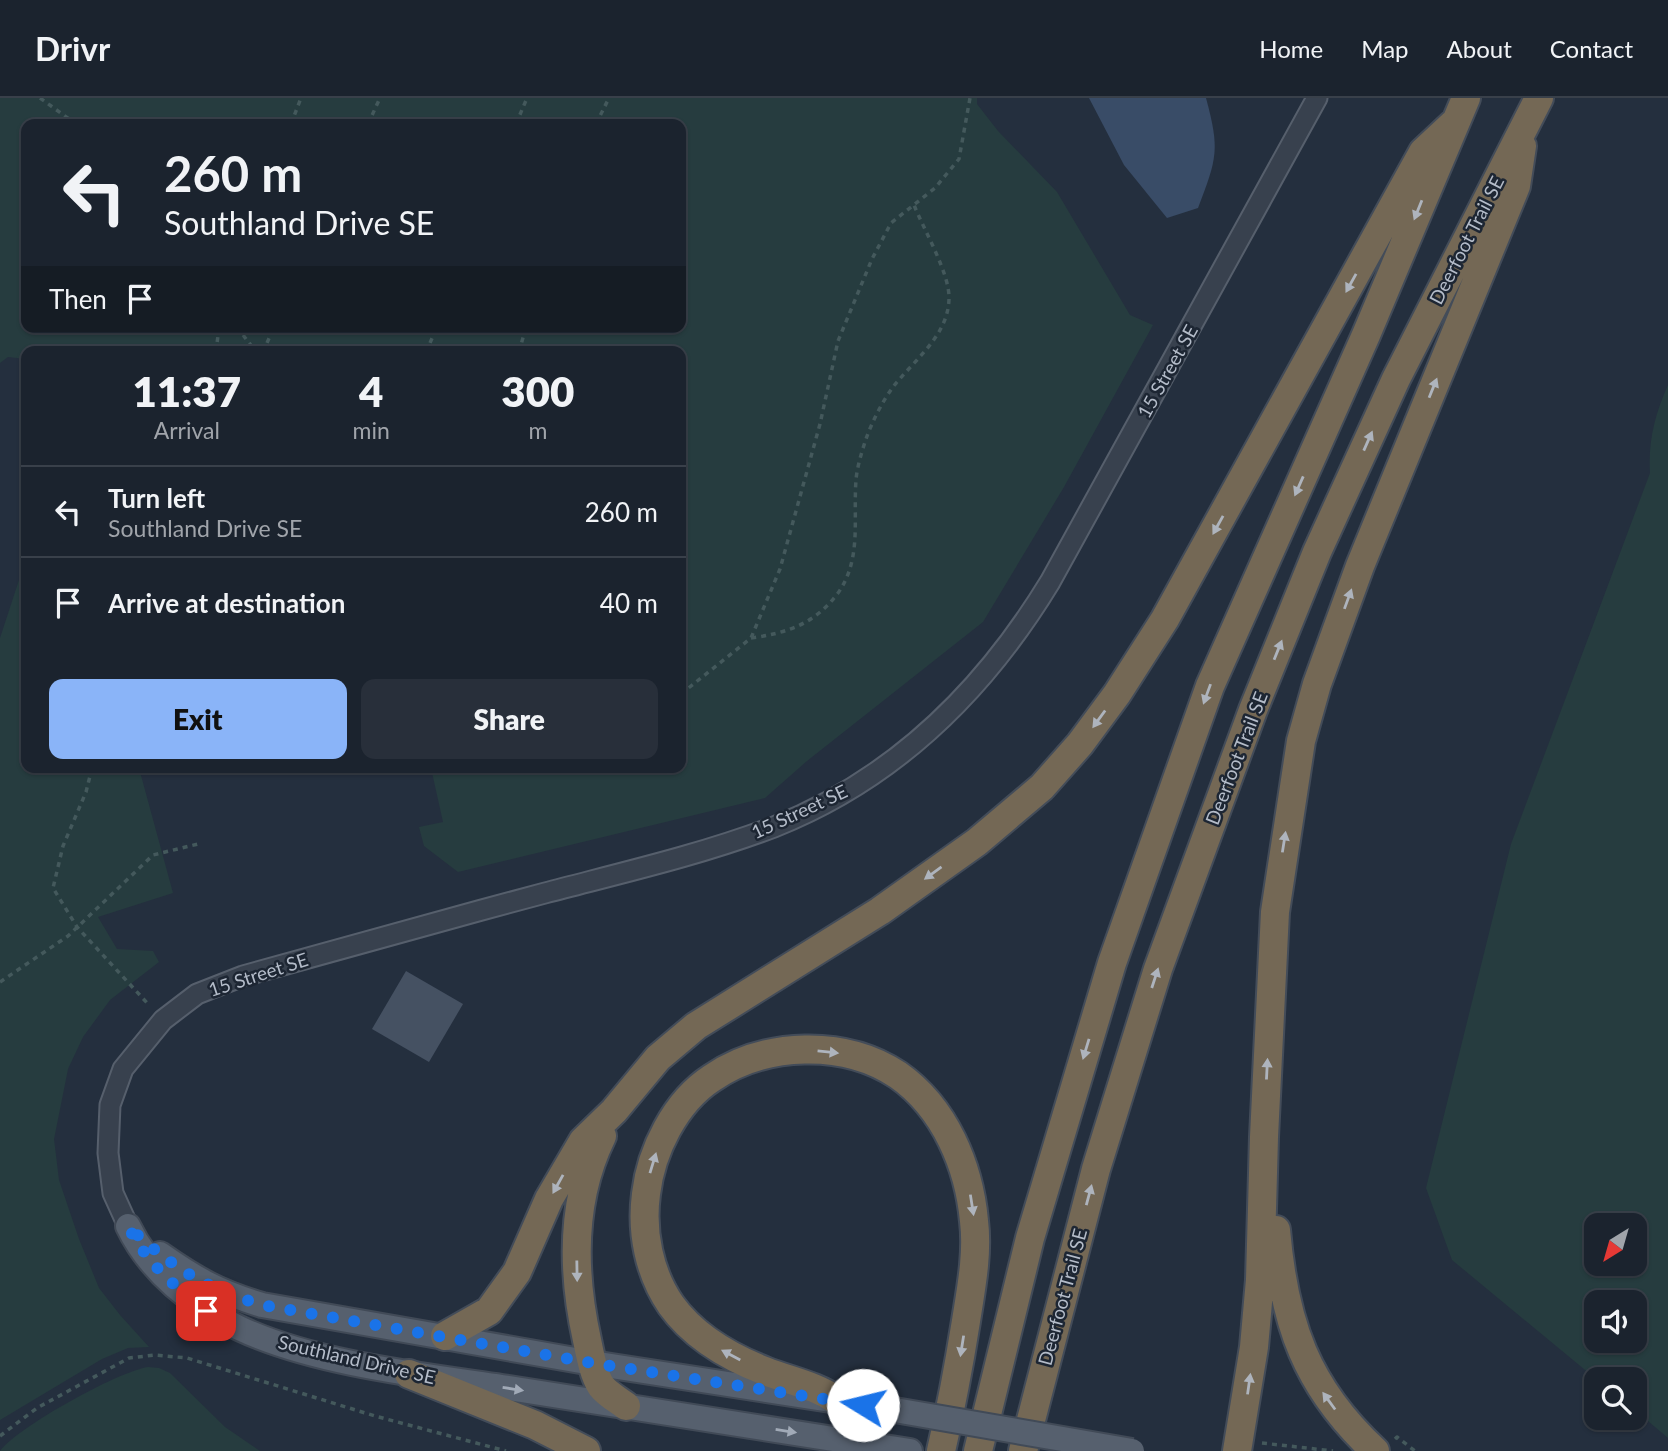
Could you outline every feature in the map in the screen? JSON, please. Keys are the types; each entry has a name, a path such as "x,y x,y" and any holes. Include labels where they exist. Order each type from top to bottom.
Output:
{"highway":[{"path":"978,1451 1030,1238 1108,976 1210,686 1360,348 1466,98"},
{"name":"Deerfoot Trail SE","path":"1023,1451 1096,1169 1149,996 1253,710 1317,552 1396,379 1539,98"},
{"path":"444,1336 489,1311 517,1272 549,1199 583,1141 614,1111 658,1058 696,1027 880,911 977,842 1042,787 1080,744 1117,694 1165,619 1423,152 1453,124"},
{"path":"1246,1446 1260,1280 1275,912 1301,741 1317,684 1360,566 1516,186 1525,126"},
{"path":"838,1401 821,1389 766,1372 729,1355 701,1337 672,1306 657,1281 643,1219 647,1183 660,1142 681,1108 711,1078 747,1059 792,1050 831,1051 868,1059 899,1076 928,1103 960,1156 975,1223 973,1279 941,1451"},
{"path":"614,1111 590,1161 584,1185 577,1241 577,1281 592,1363 601,1385 626,1406"},
{"path":"1264,1137 1270,1166 1278,1256 1289,1314 1306,1363 1343,1421 1384,1446"},
{"path":"409,1374 535,1425 586,1451"}],"main road":[{"name":"Southland Drive SE","path":"128,1226 153,1250 197,1281 222,1293 262,1305 592,1363 888,1409 1133,1451"},
{"name":"Southland Drive SE","path":"128,1226 146,1257 206,1311 240,1329 300,1349 409,1374 910,1451"}],"street":[{"name":"15 Street SE","path":"128,1226 113,1193 108,1153 110,1105 123,1069 163,1020 197,994 243,976 640,868 774,826 818,806 910,749 942,722 1021,631 1317,98"}],"path":[{"path":"40,98 69,119"},
{"path":"293,119 301,98"},
{"path":"370,119 380,98"},
{"path":"518,119 527,98"},
{"path":"598,119 609,98"},
{"path":"686,690 751,638 780,569 820,424 838,341 872,258 891,223 935,188 959,159 970,98"},
{"path":"751,638 785,633 815,616 835,596 848,577 855,555 856,477 866,438 892,389 936,336 945,320 949,300 948,284 914,205"},
{"path":"91,773 86,792 63,846 53,888 77,927 163,1020"},
{"path":"0,982 77,927 153,855 202,843"},
{"path":"0,1436 37,1408 128,1357 155,1356 187,1358 398,1422 506,1451"},
{"path":"1384,1446 1397,1437 1415,1451"},
{"path":"1246,1446 1333,1451"}],"green space":[{"path":"0,98 977,98 977,104 998,131 1057,192 1130,315 1153,325 1064,487 983,622 807,761 765,798 458,872 424,846 419,827 443,822 432,773 686,773 686,346 21,346 21,358 8,357 0,363"},
{"path":"1668,385 1668,1438 1647,1420 1647,1367 1584,1369 1452,1260 1426,1188 1511,844 1650,473 1651,439"},
{"path":"21,563 21,773 140,773 173,893 98,917 117,949 153,951 159,962 110,1000 83,1037 68,1069 54,1139 59,1180 99,1288 149,1347 128,1348 102,1359 0,1420 0,638 19,580"},
{"path":"148,1367 170,1373 225,1427 260,1451 0,1451 26,1428 69,1402 114,1379"}],"water":[{"path":"1089,98 1206,98 1215,142 1213,165 1198,208 1167,218 1124,165"}],"building":[{"path":"406,971 463,1004 429,1062 372,1029"}],"route":[{"path":"206,1311 181,1292 146,1257 128,1226 153,1250 197,1281 222,1293 262,1305 592,1363 863,1405"}]}
